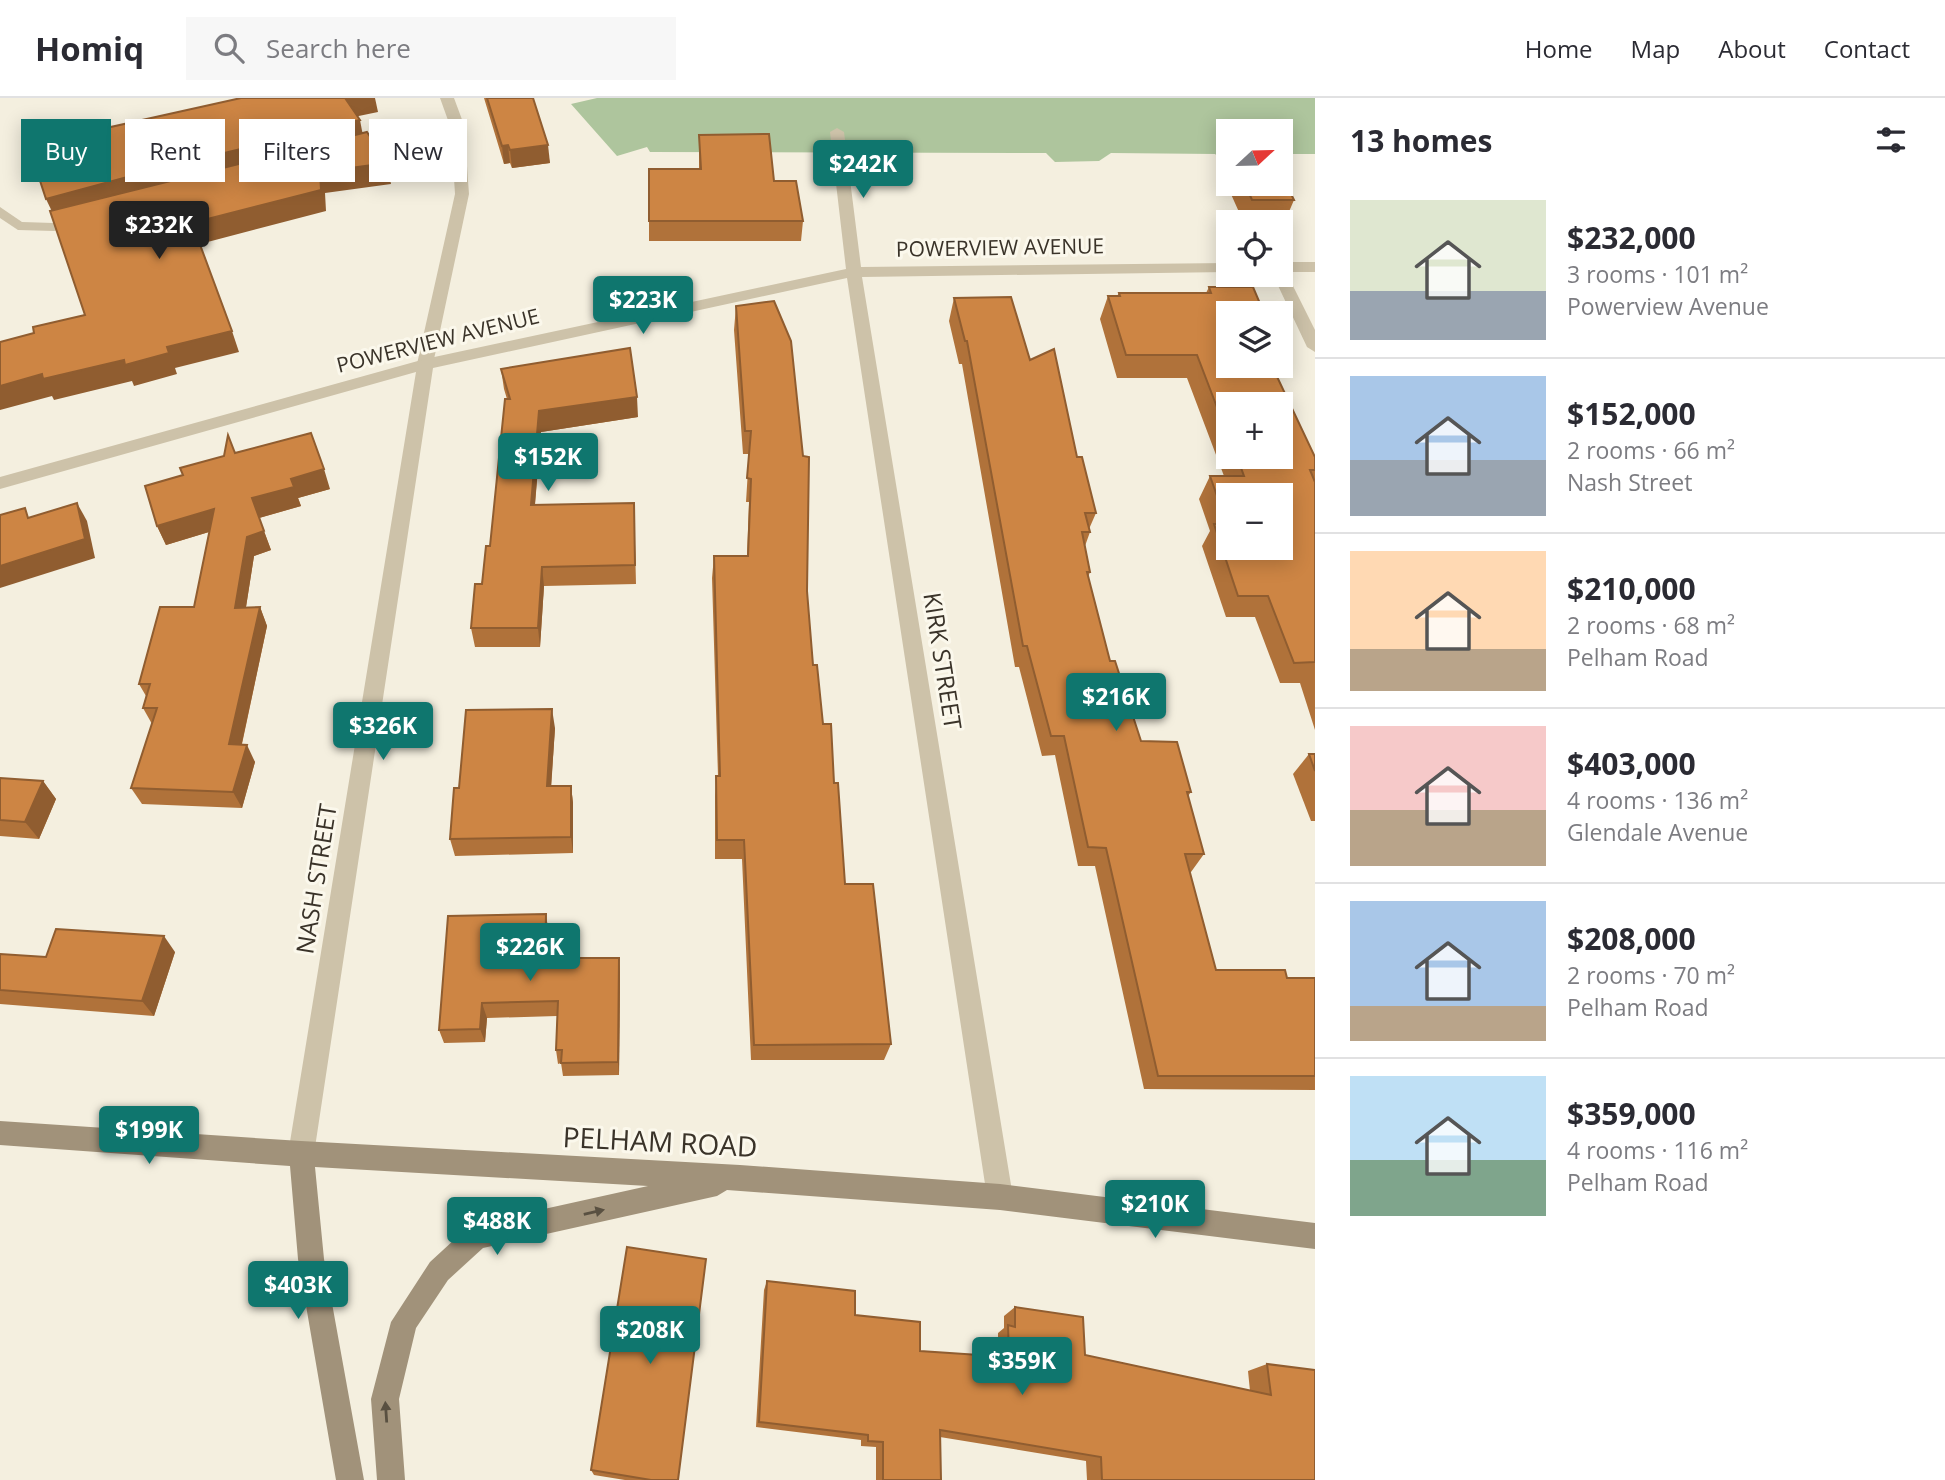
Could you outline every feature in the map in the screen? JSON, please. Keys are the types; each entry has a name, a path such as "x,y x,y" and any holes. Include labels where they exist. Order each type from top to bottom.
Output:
{"main road":[{"name":"PELHAM ROAD","path":"0,1133 301,1154 740,1178 1000,1197 1315,1236"},
{"path":"301,1154 311,1259 351,1480"},
{"path":"391,1480 385,1399 404,1322 439,1271 476,1237 740,1178"}],"street":[{"name":"NASH STREET","path":"447,98 455,119"},
{"name":"KIRK STREET","path":"836,132 854,272 1000,1197"},
{"name":"NASH STREET","path":"301,1154 425,364 462,194 461,182"},
{"path":"0,211 18,226 54,227 93,216"},
{"name":"POWERVIEW AVENUE","path":"0,483 425,364 854,272 1216,267"},
{"path":"1293,267 1315,267"},
{"path":"1287,287 1315,348"}],"green space":[{"path":"597,98 1315,98 1315,154 1293,154 1293,119 1216,119 1216,155 1111,153 1099,161 1055,162 1046,153 650,152 647,147 617,156 571,104"}],"building":[{"path":"241,98 345,98 360,120 239,119 239,149 225,153 225,119 146,119"},
{"path":"487,98 533,98 548,145 510,150 508,145 502,146"},
{"path":"125,124 125,178 111,181 111,127"},
{"path":"367,132 369,135 369,165 355,167 355,135"},
{"path":"769,134 774,181 796,181 803,221 649,221 649,169 701,169 699,135"},
{"path":"239,164 239,182 321,182 321,190 192,223 232,331 167,347 169,353 125,365 124,360 43,379 42,374 0,386 0,342 34,333 33,327 85,315 50,211 166,182 225,182 225,167"},
{"path":"40,182 109,182 46,199"},
{"path":"1250,196 1292,196 1294,200 1252,200"},
{"path":"1209,287 1253,287 1259,301 1216,301 1216,378 1278,378 1284,392 1216,392 1216,405 1197,355 1126,355 1108,296 1120,296 1119,293 1211,293"},
{"path":"1011,297 1030,360 1054,349 1077,457 1082,457 1096,513 1085,513 1090,532 1082,532 1090,572 1087,572 1110,661 1115,661 1141,741 1177,742 1204,854 1185,854 1216,970 1285,970 1287,978 1315,978 1315,1076 1158,1076 1106,848 1088,847 1064,736 1051,736 1027,646 1023,646 967,341 954,298"},
{"path":"774,301 791,341 803,456 809,457 807,591 813,665 817,665 823,724 831,724 834,783 838,783 845,884 873,884 891,1044 754,1045 744,840 717,840 716,776 720,776 714,556 748,556 751,479 747,478 751,431 745,431 736,306"},
{"path":"630,348 637,397 539,411 531,505 634,503 635,565 542,567 538,628 471,628 475,584 482,584 486,546 490,546 505,399 510,399 501,369"},
{"path":"1293,410 1315,457 1315,470 1310,470 1315,482 1315,662 1294,663 1268,596 1238,596 1226,560 1293,560 1293,483 1216,483 1216,493 1210,476 1244,476 1241,469 1293,469"},
{"path":"311,433 324,469 291,479 294,487 252,498 264,531 247,537 235,608 260,607 229,744 247,745 233,792 131,788 157,708 143,708 150,684 139,684 160,607 194,607 214,509 157,526 145,486 183,475 180,468 224,456 228,435 235,453"},
{"path":"77,503 85,539 0,566 0,515 25,508 28,518"},
{"path":"552,709 547,786 571,786 571,837 450,839 454,788 459,788 466,710"},
{"path":"1309,754 1315,754 1315,771"},
{"path":"0,778 43,781 25,822 0,820"},
{"path":"546,914 545,958 619,958 618,1062 561,1063 562,1050 556,1050 558,1001 482,1003 480,1029 439,1030 448,916"},
{"path":"56,929 164,936 142,1001 0,990 0,954 46,957"},
{"path":"627,1247 706,1259 678,1480 651,1480 591,1470"},
{"path":"767,1281 855,1291 855,1315 920,1322 920,1351 1009,1357 1008,1325 1015,1327 1015,1307 1083,1317 1085,1355 1271,1395 1267,1364 1315,1370 1315,1480 1102,1480 1101,1457 940,1430 941,1480 883,1480 883,1442 868,1441 868,1435 759,1422"}]}
